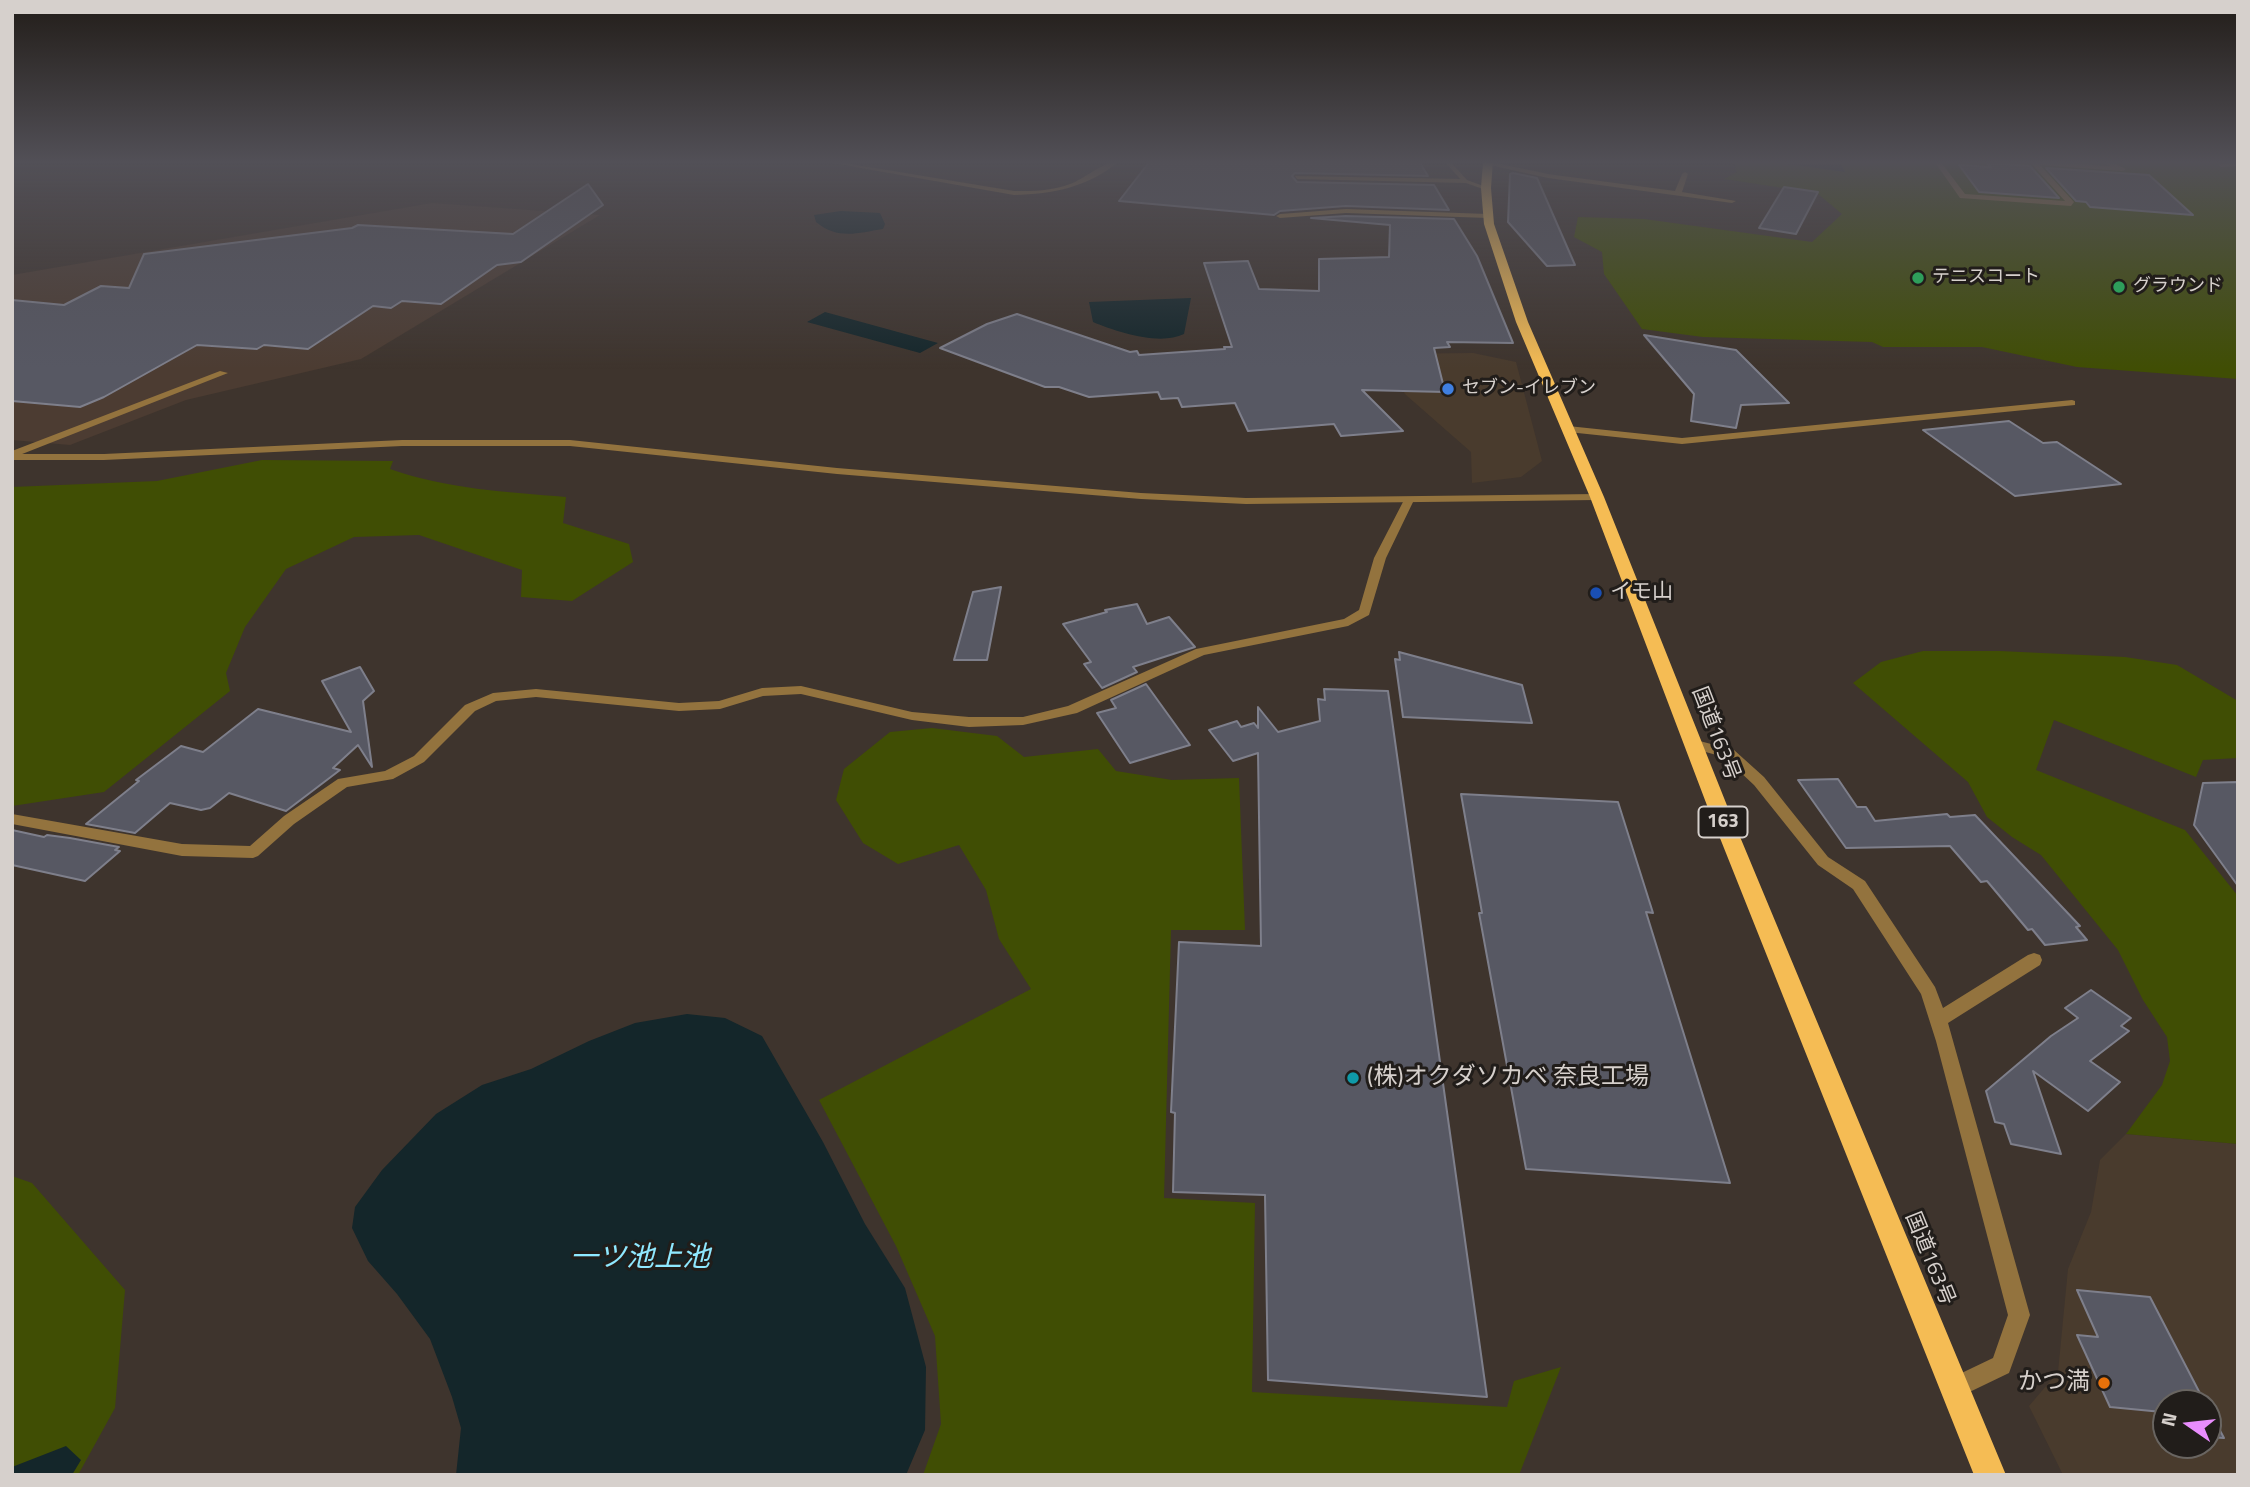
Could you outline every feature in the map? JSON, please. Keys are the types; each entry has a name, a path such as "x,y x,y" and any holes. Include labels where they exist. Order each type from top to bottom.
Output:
{"highway":[{"name":"国道163号","path":"1492,230 1500,263 1597,497 1692,744 1990,1475"}],"street":[{"path":"12,456 139,403 223,373"},
{"path":"1567,429 1682,441 2072,403"},
{"path":"12,456 104,457 402,443 570,443 837,471 1141,496 1246,501 1597,497"},
{"path":"12,819 182,850 253,852 289,820 343,783 388,775 419,759 470,708 492,697 536,693 679,706 720,705 762,692 801,690 912,716 969,722 1023,722 1072,710 1201,652 1348,622 1365,612 1380,558 1409,500"},
{"path":"1692,744 1729,753 1759,781 1823,861 1859,885 1928,992 2019,1315 2001,1365 1955,1388"},
{"path":"1938,1020 2034,960"}],"shaded area":[{"path":"272,230 574,230 361,359 186,400 70,445 12,440 12,275"},
{"path":"1473,353 1516,362 1542,461 1521,477 1472,483 1471,452 1399,387 1390,354"},
{"path":"2126,1134 2238,1144 2238,1475 2063,1475 2029,1406 2058,1372 2068,1269 2091,1212 2100,1160"}],"green space":[{"path":"1575,230 1727,230 1812,242 1824,230 2238,230 2238,379 2077,367 1982,347 1883,347 1872,342 1703,337 1642,329 1604,274 1602,252 1574,237"},
{"path":"262,460 393,461 390,469 433,481 477,489 566,497 563,523 629,544 633,562 572,601 521,597 522,570 419,535 354,537 286,569 245,627 226,673 230,691 104,792 12,806 12,487 157,481"},
{"path":"1923,651 2000,651 2125,657 2177,665 2238,701 2238,758 2203,760 2196,777 2054,720 2036,770 2185,830 2238,896 2238,1144 2126,1134 2162,1085 2170,1061 2167,1037 2143,1000 2118,950 2041,855 1987,817 1968,782 1853,683 1881,662"},
{"path":"932,728 997,736 1024,757 1098,749 1116,771 1172,780 1239,778 1245,930 1171,930 1164,1198 1255,1203 1252,1392 1507,1407 1514,1381 1561,1367 1519,1475 923,1475 941,1424 935,1336 896,1246 819,1100 1031,989 999,939 986,890 959,845 898,864 863,843 836,800 844,769 890,732"},
{"path":"12,1176 32,1183 125,1290 115,1408 78,1475 12,1475"}],"water":[{"path":"830,230 874,230 848,234"},
{"path":"1191,298 1184,334 1163,339 1126,333 1093,322 1089,302"},
{"path":"825,312 938,343 920,353 807,322"},
{"name":"一ツ池上池","path":"687,1014 725,1018 762,1036 823,1142 865,1224 905,1288 926,1367 925,1430 906,1475 456,1475 461,1428 452,1397 430,1339 397,1294 368,1261 352,1228 355,1207 382,1170 436,1114 482,1085 531,1069 589,1041 635,1023"},
{"path":"66,1446 81,1460 72,1475 12,1475 12,1467"}],"building":[{"path":"333,230 451,230 513,234 518,230 566,230 521,262 497,265 441,304 402,301 391,308 373,306 308,349 264,345 257,349 197,345 104,397 80,407 12,401 12,300 64,305 101,286 129,288 144,254"},
{"path":"1390,230 1461,230 1477,256 1513,343 1447,342 1450,347 1434,348 1445,392 1362,390 1403,431 1341,436 1334,424 1248,431 1235,403 1182,407 1178,398 1161,399 1158,392 1089,397 1059,387 1045,387 940,348 987,324 1017,314 1130,352 1137,351 1139,355 1225,349 1224,347 1232,347 1204,263 1248,261 1259,289 1319,291 1319,259 1389,257"},
{"path":"1515,230 1560,230 1575,265 1547,266"},
{"path":"1774,230 1798,230 1796,234"},
{"path":"1644,335 1736,350 1789,403 1741,405 1736,428 1691,421 1694,394"},
{"path":"2009,421 2043,443 2057,442 2121,484 2015,496 1923,430"},
{"path":"1001,587 987,660 954,660 973,592"},
{"path":"1137,604 1147,624 1169,617 1195,647 1133,667 1137,672 1102,688 1084,664 1091,662 1063,624 1107,612 1105,610"},
{"path":"1399,652 1522,685 1532,723 1403,717 1395,659 1400,660"},
{"path":"360,667 374,691 363,701 372,767 358,745 333,768 340,770 286,811 229,793 210,808 201,810 170,803 135,833 86,824 139,781 136,780 181,746 203,752 258,709 351,732 322,681"},
{"path":"1146,684 1190,745 1130,763 1097,713 1116,708 1111,700"},
{"name":"(株)オクダソカベ 奈良工場","path":"1324,689 1388,691 1487,1397 1268,1380 1265,1195 1173,1192 1175,1113 1171,1112 1179,942 1261,946 1258,753 1233,761 1209,730 1237,721 1241,727 1254,723 1258,728 1258,707 1278,732 1320,721 1318,699 1325,700"},
{"path":"1838,779 1857,807 1866,807 1875,821 1947,814 1950,817 1975,815 2080,926 2076,927 2087,940 2045,945 2032,929 2028,930 1987,881 1981,882 1950,846 1846,848 1798,780"},
{"path":"2238,782 2238,886 2194,825 2203,783"},
{"path":"1461,794 1618,802 1653,913 1646,912 1730,1183 1526,1169 1479,913 1482,913"},
{"path":"12,830 119,847 115,850 120,851 85,881 12,865"},
{"path":"2091,990 2131,1018 2121,1026 2129,1031 2090,1061 2120,1082 2088,1111 2033,1071 2061,1154 2011,1144 2004,1124 1995,1122 1986,1091 2051,1036 2078,1018 2065,1008"},
{"path":"2077,1290 2150,1297 2198,1389 2152,1389 2152,1411 2110,1407 2077,1335 2098,1337"}],"place":[{"name":"テニスコート","path":"1918,278"},
{"name":"グラウンド","path":"2119,287"},
{"name":"セブン-イレブン","path":"1448,389"},
{"name":"イモ山","path":"1596,593"},
{"name":"(株)オクダソカベ 奈良工場","path":"1353,1078"},
{"name":"かつ満","path":"2104,1383"}]}
